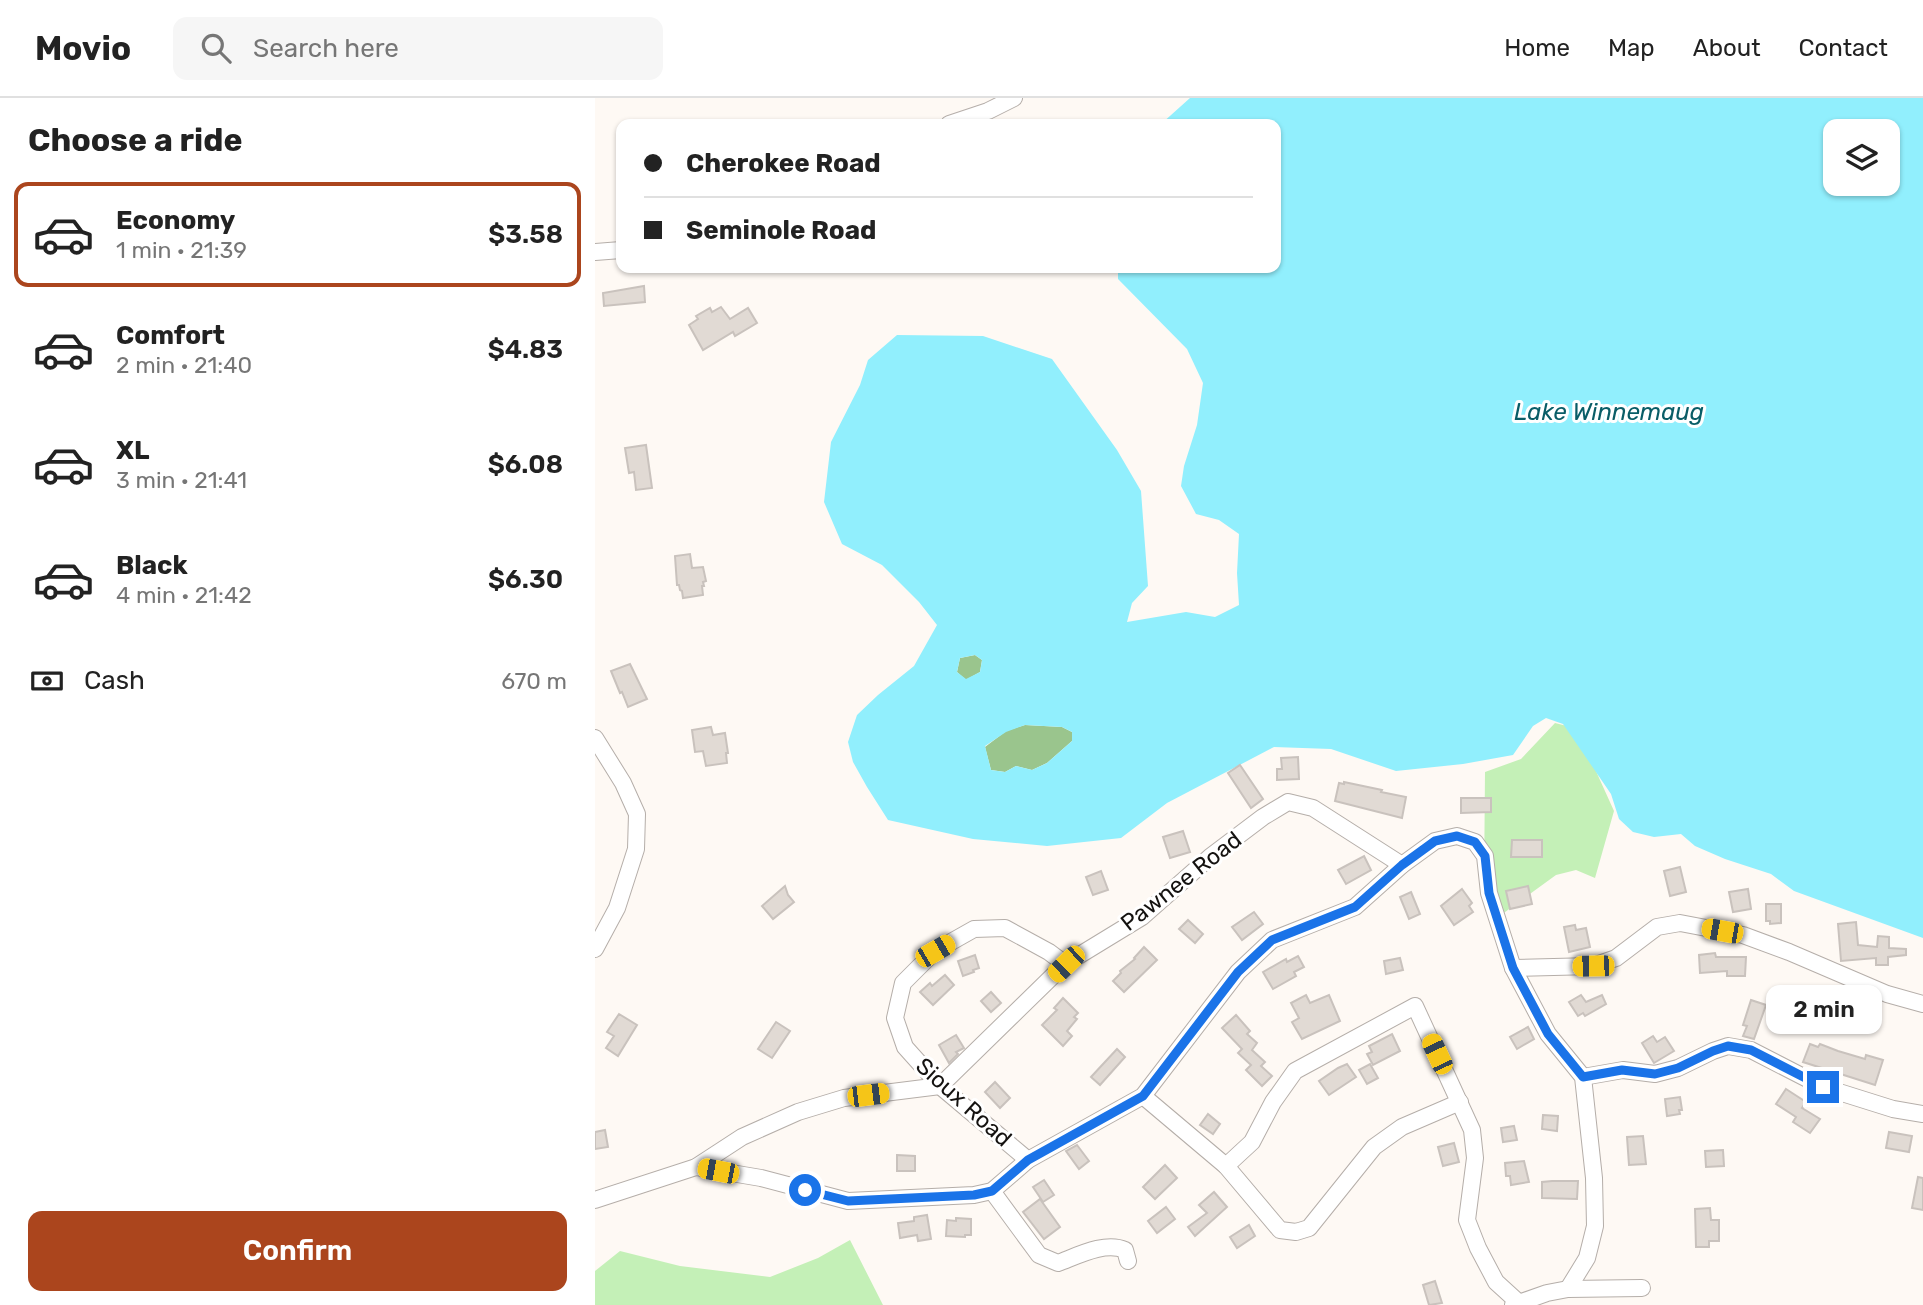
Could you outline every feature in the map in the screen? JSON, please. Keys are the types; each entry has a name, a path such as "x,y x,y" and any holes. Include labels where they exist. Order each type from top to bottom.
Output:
{"street":[{"path":"964,119 1014,98"},
{"path":"595,253 616,251"},
{"path":"595,738 637,814 636,849 617,908 595,949"},
{"name":"Pawnee Road","path":"940,1086 1066,964 1142,917 1210,857 1263,817 1288,802 1313,808 1402,865"},
{"path":"696,1167 761,1178 848,1201 974,1195 992,1191 1028,1160 1143,1096 1238,972 1272,940 1355,907 1402,865 1435,841 1457,836 1475,842 1485,856 1489,893 1513,968 1548,1034 1583,1077 1594,1178 1595,1226 1587,1258 1568,1289"},
{"path":"1513,968 1593,966 1616,958 1657,927 1680,923 1743,935 1887,994 1923,1004"},
{"name":"Sioux Road","path":"1028,1160 940,1086 905,1047 895,1018 903,983 935,951 974,929 1005,928 1066,964"},
{"path":"1226,1166 1252,1142 1273,1102 1295,1072 1415,1006 1472,1130 1475,1158 1467,1220 1496,1282 1516,1304 1568,1289 1641,1288"},
{"path":"1583,1077 1622,1070 1655,1074 1678,1068 1728,1046 1751,1050 1823,1087 1893,1109 1923,1114"},
{"path":"595,1200 696,1167 742,1138 798,1112 844,1098 940,1086"},
{"path":"1143,1096 1226,1166 1280,1230 1296,1233 1309,1228 1374,1147 1402,1127 1460,1102"},
{"path":"992,1191 1039,1255 1058,1264 1116,1246 1125,1250 1128,1261"}],"green space":[{"path":"975,655 982,660 980,672 966,680 957,672 960,658"},
{"path":"1555,723 1571,727 1595,769 1614,811 1595,878 1576,870 1556,875 1501,915 1484,887 1485,772 1521,759"},
{"path":"1025,725 1062,727 1072,732 1072,741 1047,763 1032,770 1016,766 1005,772 991,770 985,747 1006,731"},
{"path":"850,1240 883,1305 595,1305 595,1271 620,1251 680,1266 770,1277 818,1258"}],"water":[{"name":"Lake Winnemaug","path":"1190,98 1923,98 1923,938 1794,891 1771,874 1695,846 1681,834 1654,837 1633,832 1619,819 1611,794 1563,724 1546,718 1533,726 1513,755 1463,764 1396,771 1331,749 1274,747 1167,803 1121,838 1047,846 973,839 888,820 853,762 848,742 857,715 914,666 937,625 919,602 882,565 842,544 824,502 831,442 860,385 868,360 897,335 983,336 1052,359 1117,450 1141,491 1148,586 1132,603 1127,622 1186,612 1215,617 1239,605 1239,534 1219,520 1196,514 1181,486 1184,466 1197,425 1203,383 1187,349 1118,279 1118,273 1281,273 1281,119 1167,119","holes":["975,655 982,660 980,672 966,679 957,672 960,658","1025,725 1062,727 1072,732 1072,741 1047,763 1032,770 1016,766 1005,772 991,770 985,746 1006,732"]}],"building":[{"path":"644,286 645,302 604,306 603,293"},
{"path":"721,307 730,319 748,308 757,323 735,336 733,332 703,350 689,325 698,319 696,316 710,308 712,312"},
{"path":"646,445 652,488 636,490 634,472 629,473 625,448"},
{"path":"690,554 692,568 703,567 706,581 702,586 703,595 683,598 677,585 675,556"},
{"path":"630,664 647,699 628,707 611,671"},
{"path":"711,727 713,735 725,733 727,763 706,766 703,751 695,752 692,730"},
{"path":"1298,757 1299,779 1277,780 1277,769 1282,769 1281,758"},
{"path":"1240,765 1263,799 1251,808 1228,773"},
{"path":"1339,783 1406,797 1402,818 1335,801"},
{"path":"1461,798 1491,798 1491,812 1461,813"},
{"path":"1183,831 1190,852 1170,858 1163,837"},
{"path":"1512,840 1542,840 1542,857 1511,857"},
{"path":"1364,856 1371,870 1346,884 1338,870"},
{"path":"1680,867 1686,892 1670,896 1664,871"},
{"path":"1101,871 1108,890 1093,895 1086,877"},
{"path":"785,886 794,902 773,919 762,906"},
{"path":"1528,886 1532,904 1510,909 1506,891"},
{"path":"1462,889 1472,903 1469,906 1473,912 1454,925 1441,906"},
{"path":"1748,889 1751,909 1733,912 1729,892"},
{"path":"1411,892 1420,914 1409,919 1400,897"},
{"path":"1766,904 1781,904 1781,923 1770,924 1770,921 1766,921"},
{"path":"1254,912 1263,924 1242,940 1232,927"},
{"path":"1188,920 1203,934 1195,943 1179,929"},
{"path":"1856,922 1858,945 1877,947 1878,936 1889,937 1889,948 1906,949 1906,955 1888,957 1888,965 1876,965 1876,958 1841,961 1838,924"},
{"path":"1575,925 1576,930 1586,928 1590,947 1569,952 1564,927"},
{"path":"1144,947 1157,960 1124,992 1113,981"},
{"path":"1715,953 1716,957 1746,957 1745,976 1727,976 1727,971 1700,973 1699,955"},
{"path":"975,955 979,968 963,976 958,961"},
{"path":"1298,956 1304,967 1294,972 1296,976 1273,989 1263,972 1286,959 1287,962"},
{"path":"1400,958 1403,970 1386,974 1384,961"},
{"path":"945,975 954,985 933,1005 920,992"},
{"path":"991,992 1001,1003 991,1012 981,1001"},
{"path":"1306,995 1310,1003 1329,995 1340,1021 1302,1039 1292,1022 1299,1018 1291,1003"},
{"path":"1581,995 1586,1002 1602,995 1606,1004 1585,1016 1583,1013 1578,1016 1569,1002"},
{"path":"1063,998 1078,1013 1074,1017 1077,1019 1067,1031 1072,1036 1063,1046 1042,1025 1057,1010 1054,1008"},
{"path":"1751,1000 1766,1005 1754,1039 1743,1036 1747,1026 1743,1025"},
{"path":"619,1014 637,1025 618,1056 606,1048 614,1036 607,1032"},
{"path":"1236,1015 1250,1031 1247,1034 1257,1043 1252,1050 1265,1062 1261,1066 1272,1076 1262,1086 1246,1070 1251,1065 1238,1053 1242,1049 1222,1028"},
{"path":"776,1022 790,1031 772,1058 758,1049"},
{"path":"1528,1027 1534,1039 1517,1049 1510,1037"},
{"path":"1392,1034 1400,1051 1373,1065 1367,1054 1372,1052 1369,1046"},
{"path":"956,1035 964,1048 956,1052 958,1054 949,1063 939,1045"},
{"path":"1653,1036 1657,1042 1665,1037 1674,1051 1654,1063 1642,1043"},
{"path":"1810,1044 1818,1047 1820,1044 1865,1059 1866,1055 1883,1060 1875,1085 1803,1062"},
{"path":"1117,1049 1125,1057 1100,1085 1091,1077"},
{"path":"1347,1064 1356,1077 1329,1095 1319,1081"},
{"path":"1370,1064 1378,1078 1367,1084 1359,1070"},
{"path":"995,1082 1010,1098 1000,1108 985,1092"},
{"path":"1786,1089 1806,1102 1802,1108 1820,1119 1810,1133 1793,1122 1796,1117 1776,1104"},
{"path":"1680,1097 1680,1114 1667,1116 1665,1099"},
{"path":"1208,1114 1220,1124 1213,1134 1200,1125"},
{"path":"1543,1115 1558,1116 1557,1131 1542,1129"},
{"path":"1514,1126 1517,1140 1503,1142 1501,1128"},
{"path":"605,1130 608,1147 595,1149 595,1132"},
{"path":"1889,1132 1912,1136 1909,1152 1886,1148"},
{"path":"1643,1136 1646,1164 1629,1165 1627,1137"},
{"path":"1454,1143 1459,1162 1443,1166 1438,1147"},
{"path":"1077,1145 1089,1161 1079,1169 1066,1151"},
{"path":"1723,1150 1724,1166 1706,1167 1705,1151"},
{"path":"897,1155 915,1156 915,1171 897,1171"},
{"path":"1524,1161 1529,1182 1511,1185 1510,1176 1506,1176 1505,1163"},
{"path":"1165,1165 1177,1178 1155,1199 1143,1187"},
{"path":"1918,1177 1923,1178 1923,1210 1912,1208"},
{"path":"1044,1180 1054,1195 1043,1202 1033,1187"},
{"path":"1578,1181 1577,1199 1542,1198 1542,1182"},
{"path":"1214,1192 1227,1207 1195,1236 1188,1227 1207,1213 1199,1205"},
{"path":"1040,1199 1060,1227 1044,1239 1023,1212"},
{"path":"1166,1207 1175,1219 1157,1233 1148,1221"},
{"path":"1710,1208 1711,1220 1719,1220 1719,1241 1709,1241 1709,1247 1696,1247 1695,1209"},
{"path":"927,1215 931,1239 918,1241 917,1235 900,1238 898,1223 914,1221 914,1217"},
{"path":"956,1218 971,1219 971,1235 946,1236 947,1220 956,1221"},
{"path":"1249,1225 1255,1236 1237,1248 1230,1237"},
{"path":"1435,1281 1442,1303 1429,1305 1423,1285"}],"route":[{"path":"805,1190 848,1201 974,1195 992,1191 1028,1160 1143,1096 1238,972 1272,940 1355,907 1402,865 1435,841 1457,836 1475,842 1485,856 1489,893 1513,968 1548,1034 1583,1077 1622,1070 1655,1074 1678,1068 1728,1046 1751,1050 1823,1087"}]}
